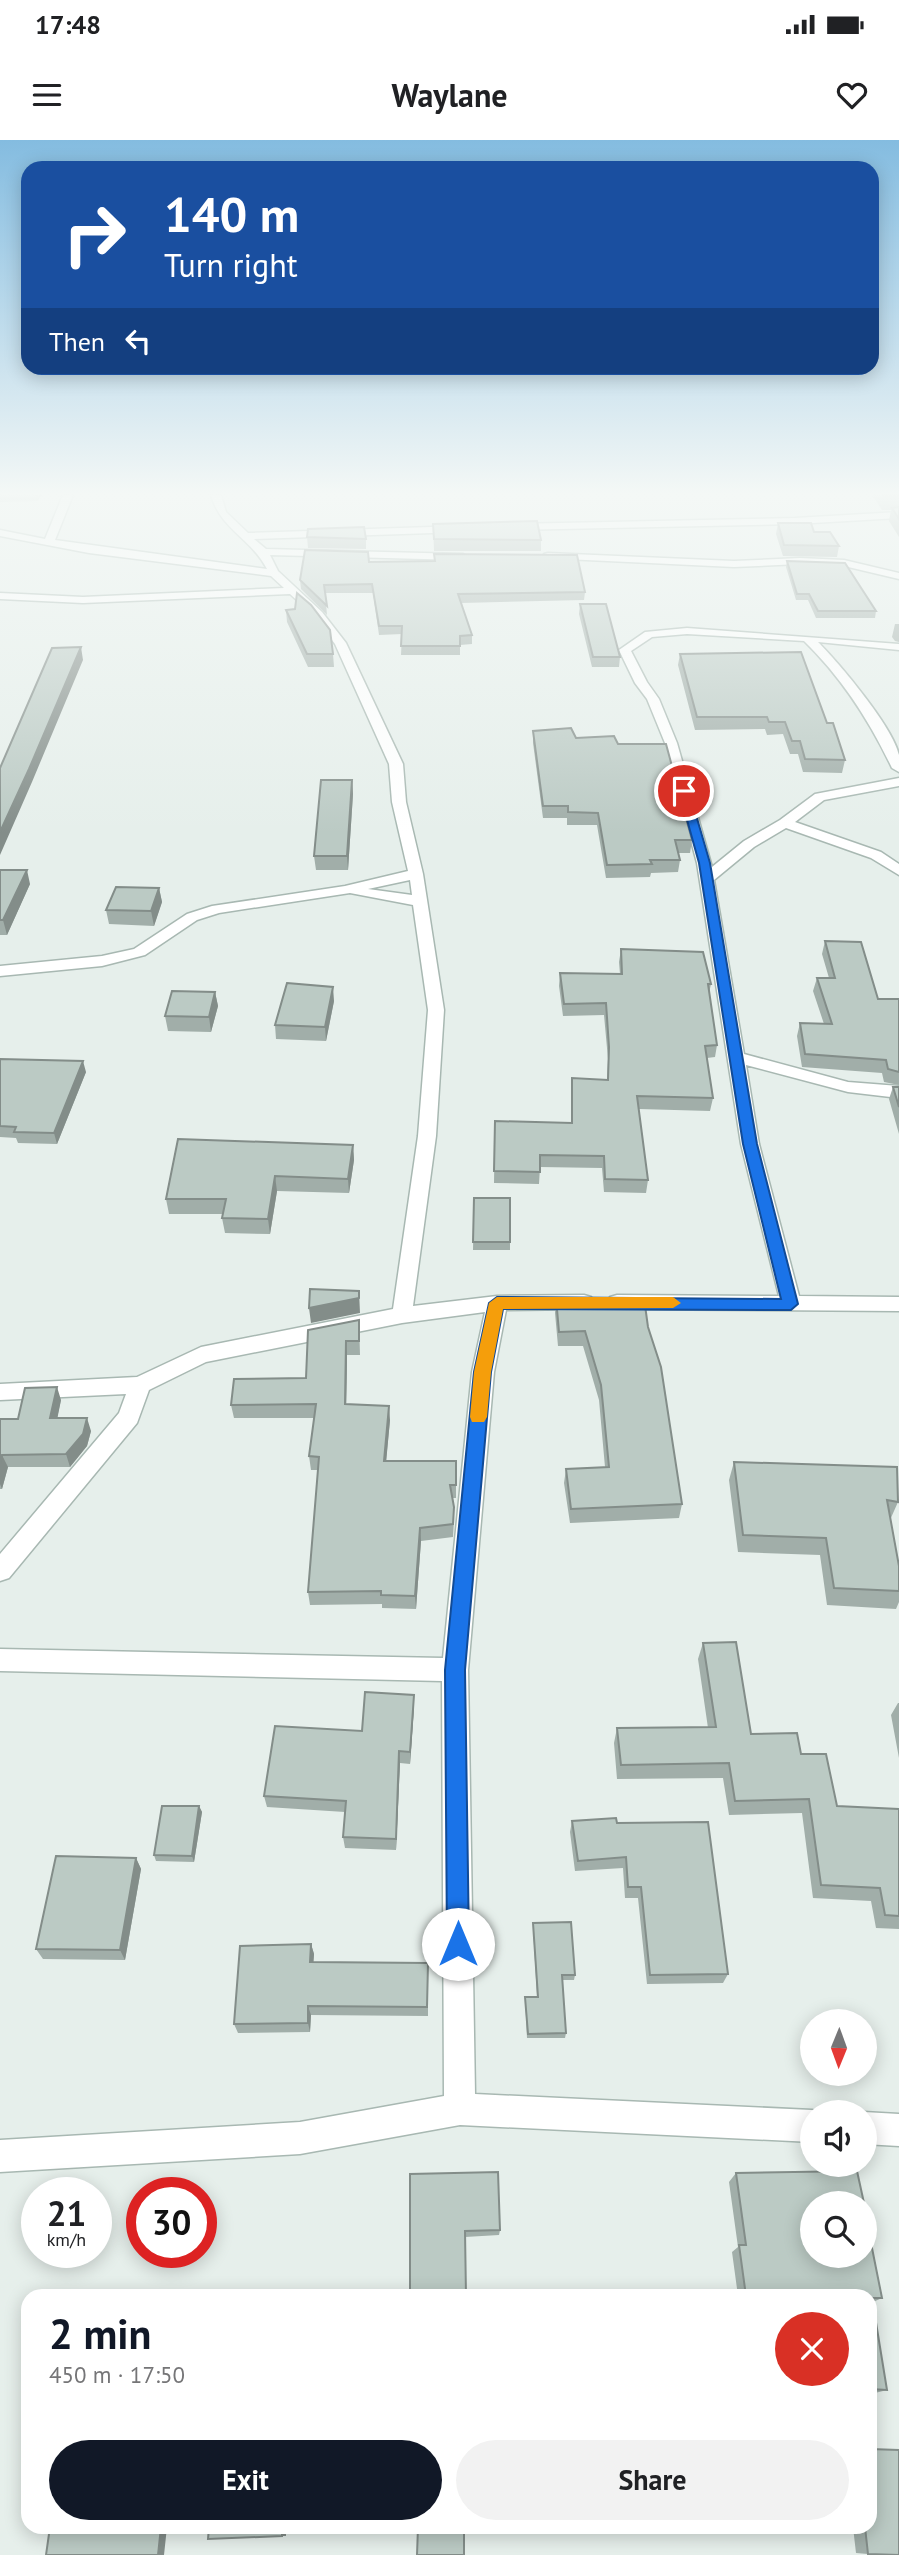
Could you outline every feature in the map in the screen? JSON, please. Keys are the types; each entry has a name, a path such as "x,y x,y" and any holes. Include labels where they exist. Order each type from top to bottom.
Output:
{"street":[{"path":"310,608 340,643 396,764 399,802 416,874 436,1010 427,1136 402,1315"},
{"path":"791,1304 752,1157 707,877 671,743 653,699 641,683 625,650 649,634 687,631 899,647"},
{"path":"880,645 893,635 899,635"},
{"path":"807,638 835,664 881,729 899,768"},
{"path":"881,729 899,730"},
{"path":"707,877 749,844 785,823 820,797 899,782"},
{"path":"785,823 876,855 899,871"},
{"path":"0,971 102,961 139,951 192,917 217,909 345,890 416,874"},
{"path":"345,890 419,901"},
{"path":"735,1057 848,1087 899,1092"},
{"path":"460,2109 455,1670 482,1372 497,1303"},
{"path":"0,1392 140,1385 201,1354 402,1315 497,1303 899,1304"},
{"path":"0,1571 130,1417 140,1385"},
{"path":"0,1660 455,1670"},
{"path":"0,2156 300,2138 460,2109 800,2125"},
{"path":"877,2129 899,2130"}],"building":[{"path":"313,608 330,630 333,654 307,654 286,610"},
{"path":"376,608 463,608 472,635 460,636 460,646 401,646 402,626 379,626"},
{"path":"581,608 607,608 620,657 593,657"},
{"path":"816,608 874,608 876,611 818,611"},
{"path":"81,647 0,832 0,768 52,648"},
{"path":"801,652 827,723 833,723 845,760 805,759 800,741 792,741 785,722 769,722 767,717 697,717 680,654"},
{"path":"571,728 576,738 614,736 618,744 666,744 692,840 675,840 680,860 607,865 598,813 568,812 568,806 543,806 533,731"},
{"path":"321,780 352,780 347,856 314,856"},
{"path":"0,870 27,870 3,920 0,920"},
{"path":"116,887 159,888 151,911 106,910"},
{"path":"825,941 861,942 878,999 899,999 899,1072 888,1069 886,1060 805,1054 800,1023 832,1024 817,978 835,978"},
{"path":"621,949 703,952 711,984 708,984 717,1045 705,1046 713,1098 637,1096 648,1180 605,1179 604,1156 540,1155 540,1172 494,1171 495,1121 572,1123 572,1078 608,1080 606,1003 564,1004 560,973 622,974"},
{"path":"287,983 333,987 325,1027 275,1025"},
{"path":"172,991 215,992 209,1017 165,1016"},
{"path":"0,1059 83,1061 54,1133 14,1132 16,1127 0,1126"},
{"path":"893,1087 899,1087 899,1107"},
{"path":"178,1139 353,1145 348,1179 275,1176 268,1219 222,1218 226,1199 166,1199"},
{"path":"474,1198 510,1198 510,1242 473,1242"},
{"path":"310,1289 359,1291 359,1298 309,1308"},
{"path":"556,1298 644,1298 648,1327 661,1367 682,1504 571,1509 566,1469 609,1467 601,1385 585,1331 559,1332"},
{"path":"359,1320 359,1341 346,1341 345,1404 389,1406 384,1461 456,1461 456,1485 450,1485 454,1507 453,1524 420,1528 415,1596 381,1595 381,1591 308,1592 319,1457 309,1456 316,1404 231,1405 234,1379 306,1378 308,1330"},
{"path":"57,1387 50,1418 87,1418 83,1434 66,1454 2,1455 0,1464 0,1419 18,1419 25,1388"},
{"path":"734,1462 897,1467 898,1502 887,1500 899,1566 899,1591 834,1588 826,1538 743,1535"},
{"path":"736,1642 751,1734 797,1733 801,1754 826,1754 837,1806 899,1809 899,1916 885,1915 880,1888 821,1885 809,1799 735,1801 729,1763 621,1765 617,1728 716,1727 703,1643"},
{"path":"365,1692 414,1695 410,1752 399,1751 396,1839 343,1837 346,1801 264,1796 275,1726 362,1731"},
{"path":"162,1806 199,1806 192,1856 154,1855"},
{"path":"616,1818 617,1823 708,1822 728,1974 650,1975 641,1887 628,1887 626,1857 578,1861 572,1821"},
{"path":"56,1856 136,1858 120,1950 36,1949"},
{"path":"571,1922 575,1975 562,1975 566,2033 528,2034 525,1997 538,1997 533,1923"},
{"path":"311,1944 310,1962 428,1963 427,2007 308,2006 308,2023 234,2024 240,1946"},
{"path":"498,2172 500,2230 465,2231 466,2289 410,2289 410,2174"},
{"path":"800,2172 800,2177 858,2177 861,2191 800,2191 800,2268 876,2268 882,2298 877,2298 877,2289 745,2289 739,2245 746,2245 736,2173"},
{"path":"877,2329 887,2390 877,2389"},
{"path":"877,2449 899,2450 899,2555 868,2554 866,2534 877,2534"},
{"path":"49,2534 160,2534 158,2555 46,2555"},
{"path":"208,2534 282,2534 282,2536 208,2539"},
{"path":"418,2534 464,2534 464,2555 417,2555"}],"slow traffic":[{"path":"478,1417 482,1372 497,1303 673,1303"}],"route":[{"path":"458,1944 455,1670 482,1372 497,1303 791,1304 750,1144 704,863 684,791"}]}
